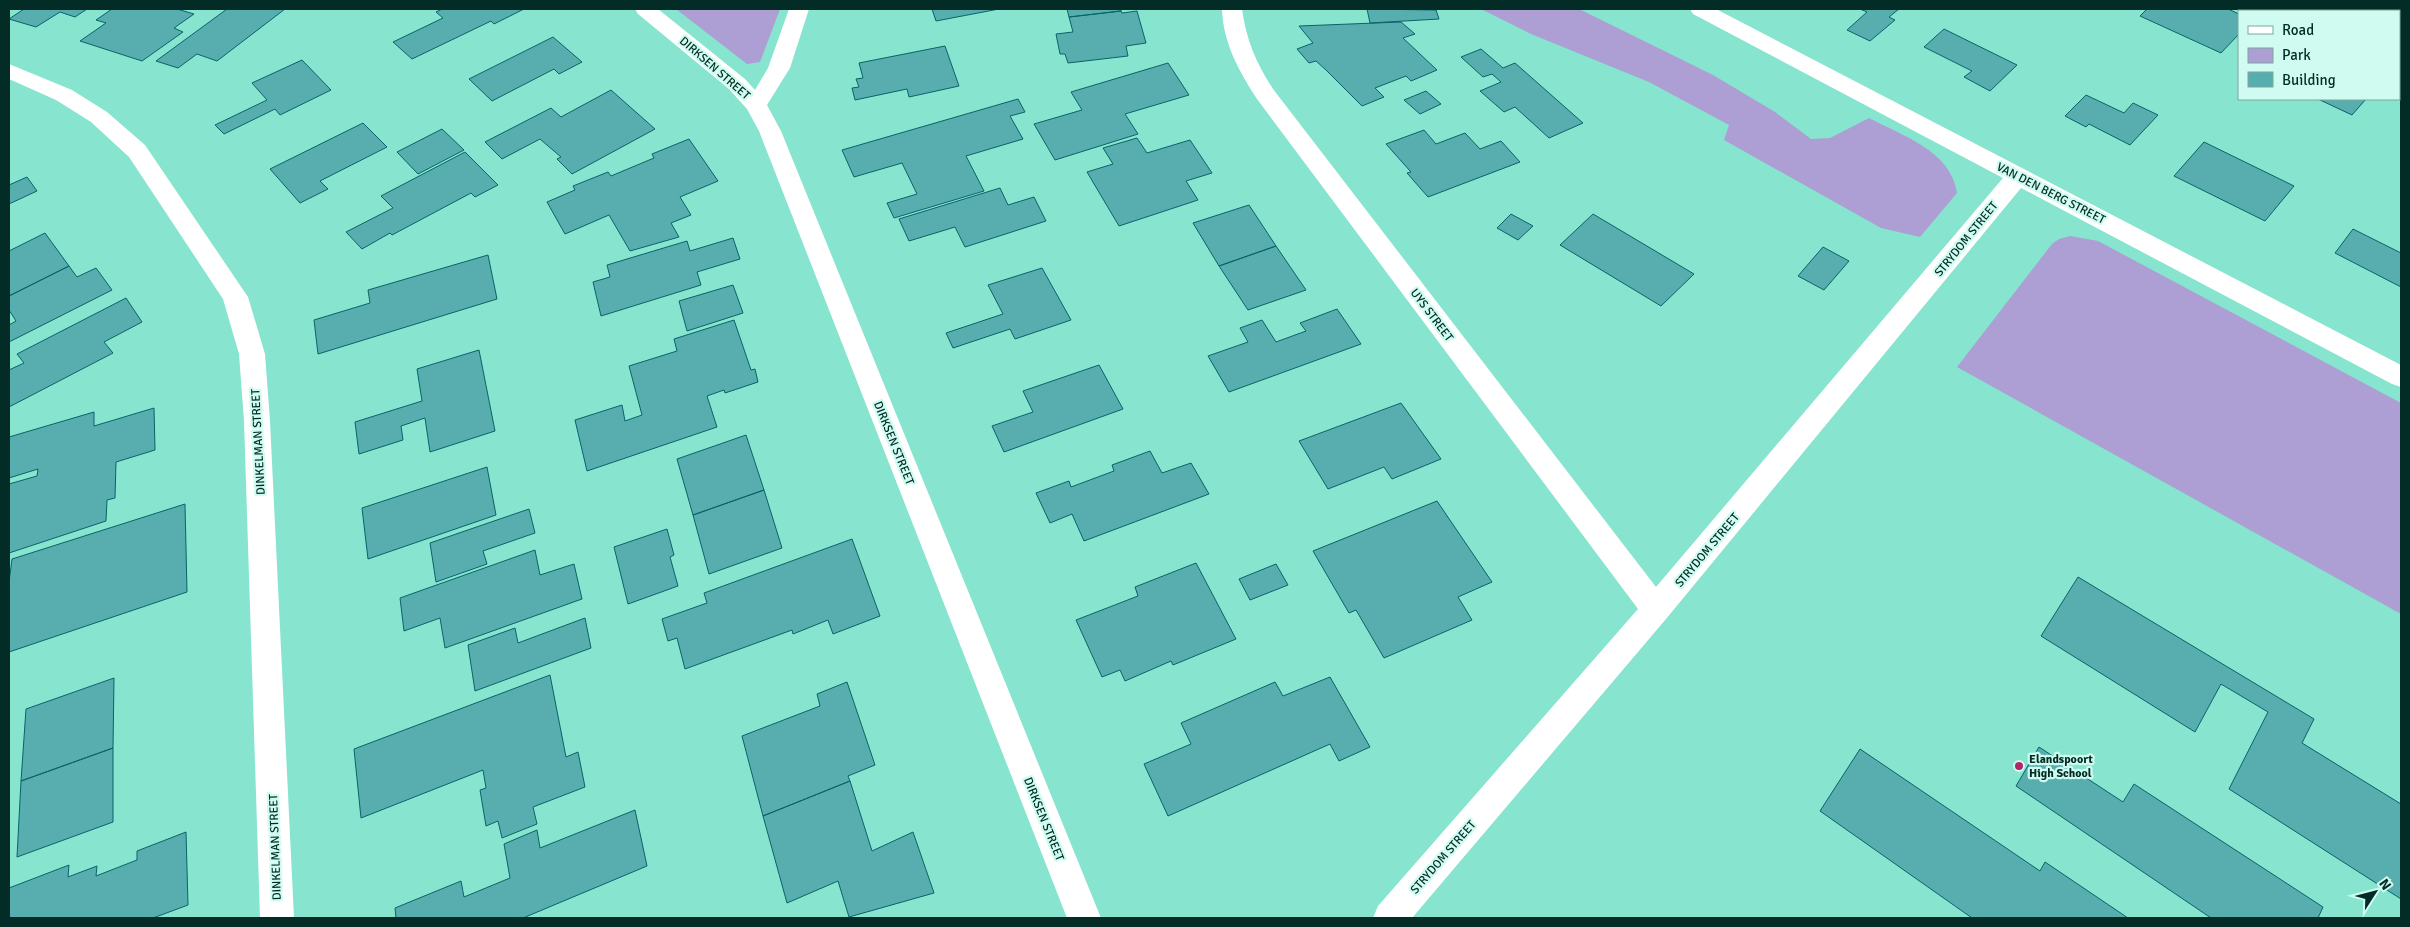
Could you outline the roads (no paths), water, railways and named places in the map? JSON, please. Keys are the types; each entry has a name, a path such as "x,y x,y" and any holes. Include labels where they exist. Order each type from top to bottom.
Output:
{"street":[{"name":"DIRKSEN STREET","path":"645,9 737,84 756,105 774,140 1084,918"},
{"path":"756,105 779,68 799,9"},
{"name":"UYS STREET","path":"1232,9 1233,28 1244,63 1265,94 1656,610"},
{"name":"VAN DEN BERG STREET","path":"1700,9 2401,377"},
{"name":"DINKELMAN STREET","path":"9,71 64,95 99,117 137,151 235,297 252,354 257,421 277,918"},
{"name":"STRYDOM STREET","path":"1390,918 1656,610 1871,356 2018,176"}],"place":[{"name":"Elandspoort High School","path":"2019,766"}]}
